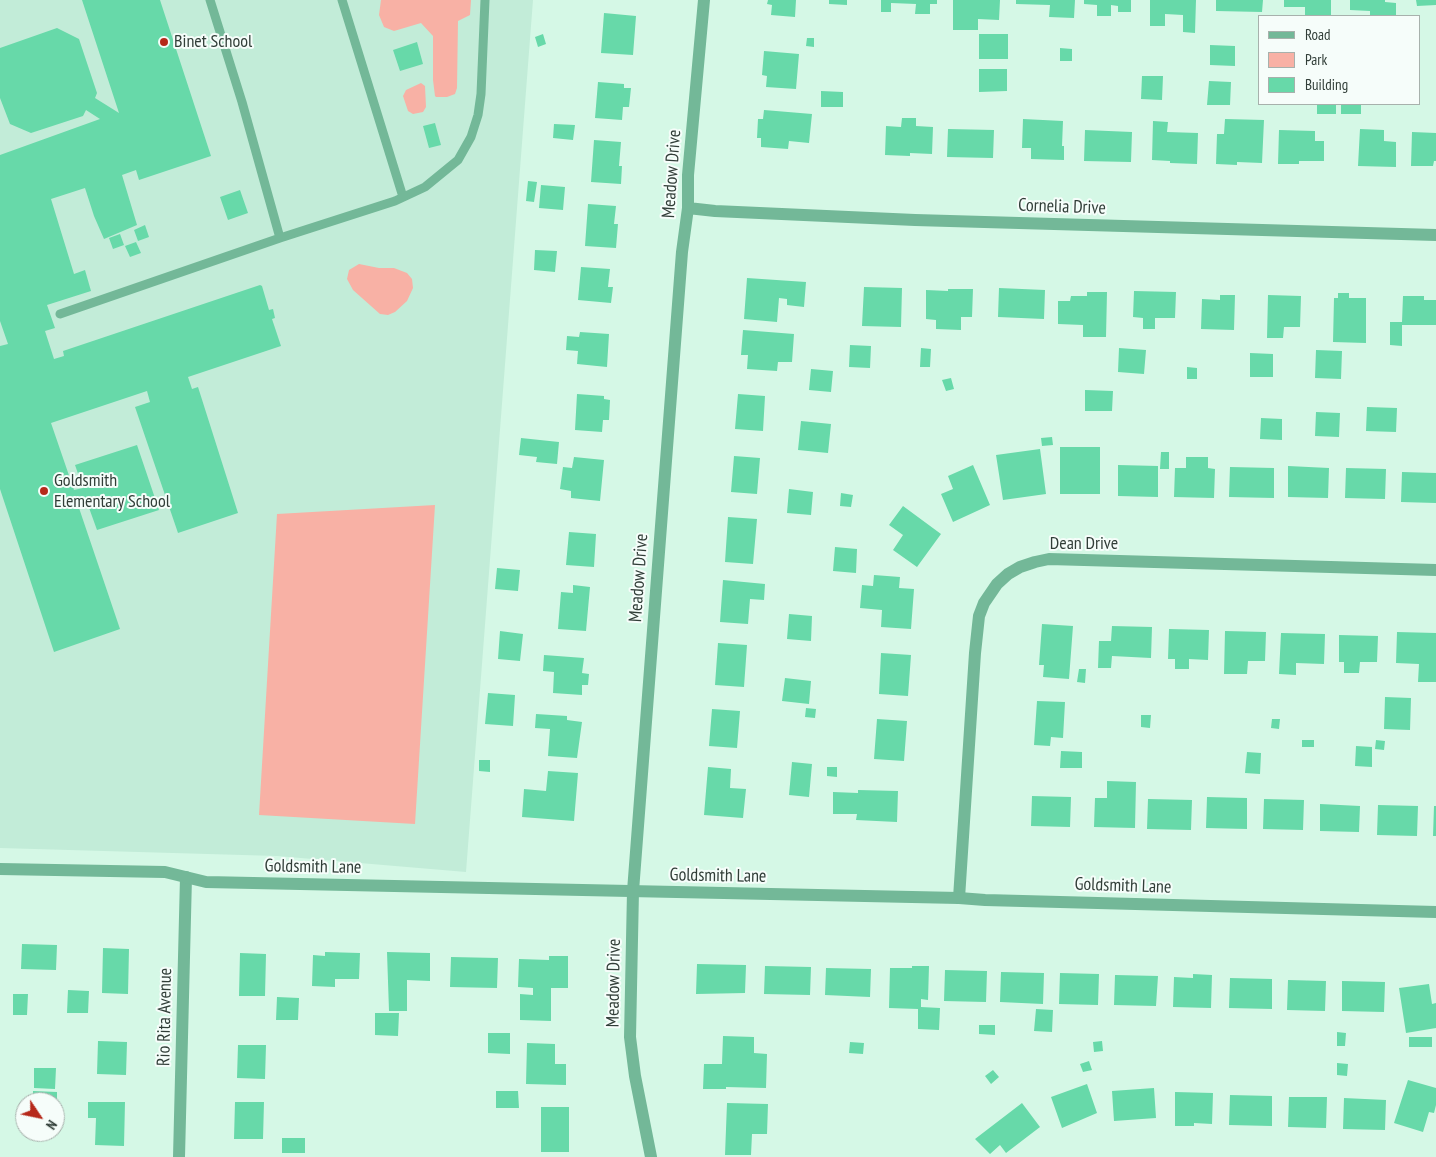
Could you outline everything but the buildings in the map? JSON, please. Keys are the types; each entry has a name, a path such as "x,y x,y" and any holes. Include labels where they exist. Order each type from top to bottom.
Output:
{"street":[{"name":"Meadow Drive","path":"651,1157 635,1076 630,1038 633,891 682,252 688,208 688,175 704,0"},
{"name":"Cornelia Drive","path":"688,208 925,221 1436,235"},
{"name":"Dean Drive","path":"959,898 979,616 984,602 997,584 1008,574 1020,567 1049,559 1436,570"},
{"name":"Goldsmith Lane","path":"0,869 165,872 206,882 959,898 1436,912"},
{"name":"Rio Rita Avenue","path":"179,1157 186,877"}],"lane":[{"path":"210,0 242,102 280,238"},
{"path":"342,0 403,197"},
{"path":"60,314 403,197 425,187 458,160 471,137 478,115 481,94 485,0"}],"shaded area":[{"path":"0,0 533,0 466,872 277,856 0,848"}],"green space":[{"path":"381,0 471,0 470,15 458,21 457,88 455,94 447,97 435,96 433,36 421,23 394,31 384,27 379,15"},
{"path":"421,83 425,86 426,107 423,112 413,114 408,111 403,96 406,90"},
{"path":"359,264 379,268 394,268 407,273 412,279 413,288 407,301 395,312 388,315 380,314 353,290 347,279 349,270"},
{"path":"435,505 415,824 259,815 277,514"}],"place":[{"name":"Binet School","path":"164,42"},
{"name":"Goldsmith Elementary School","path":"44,491"}]}
